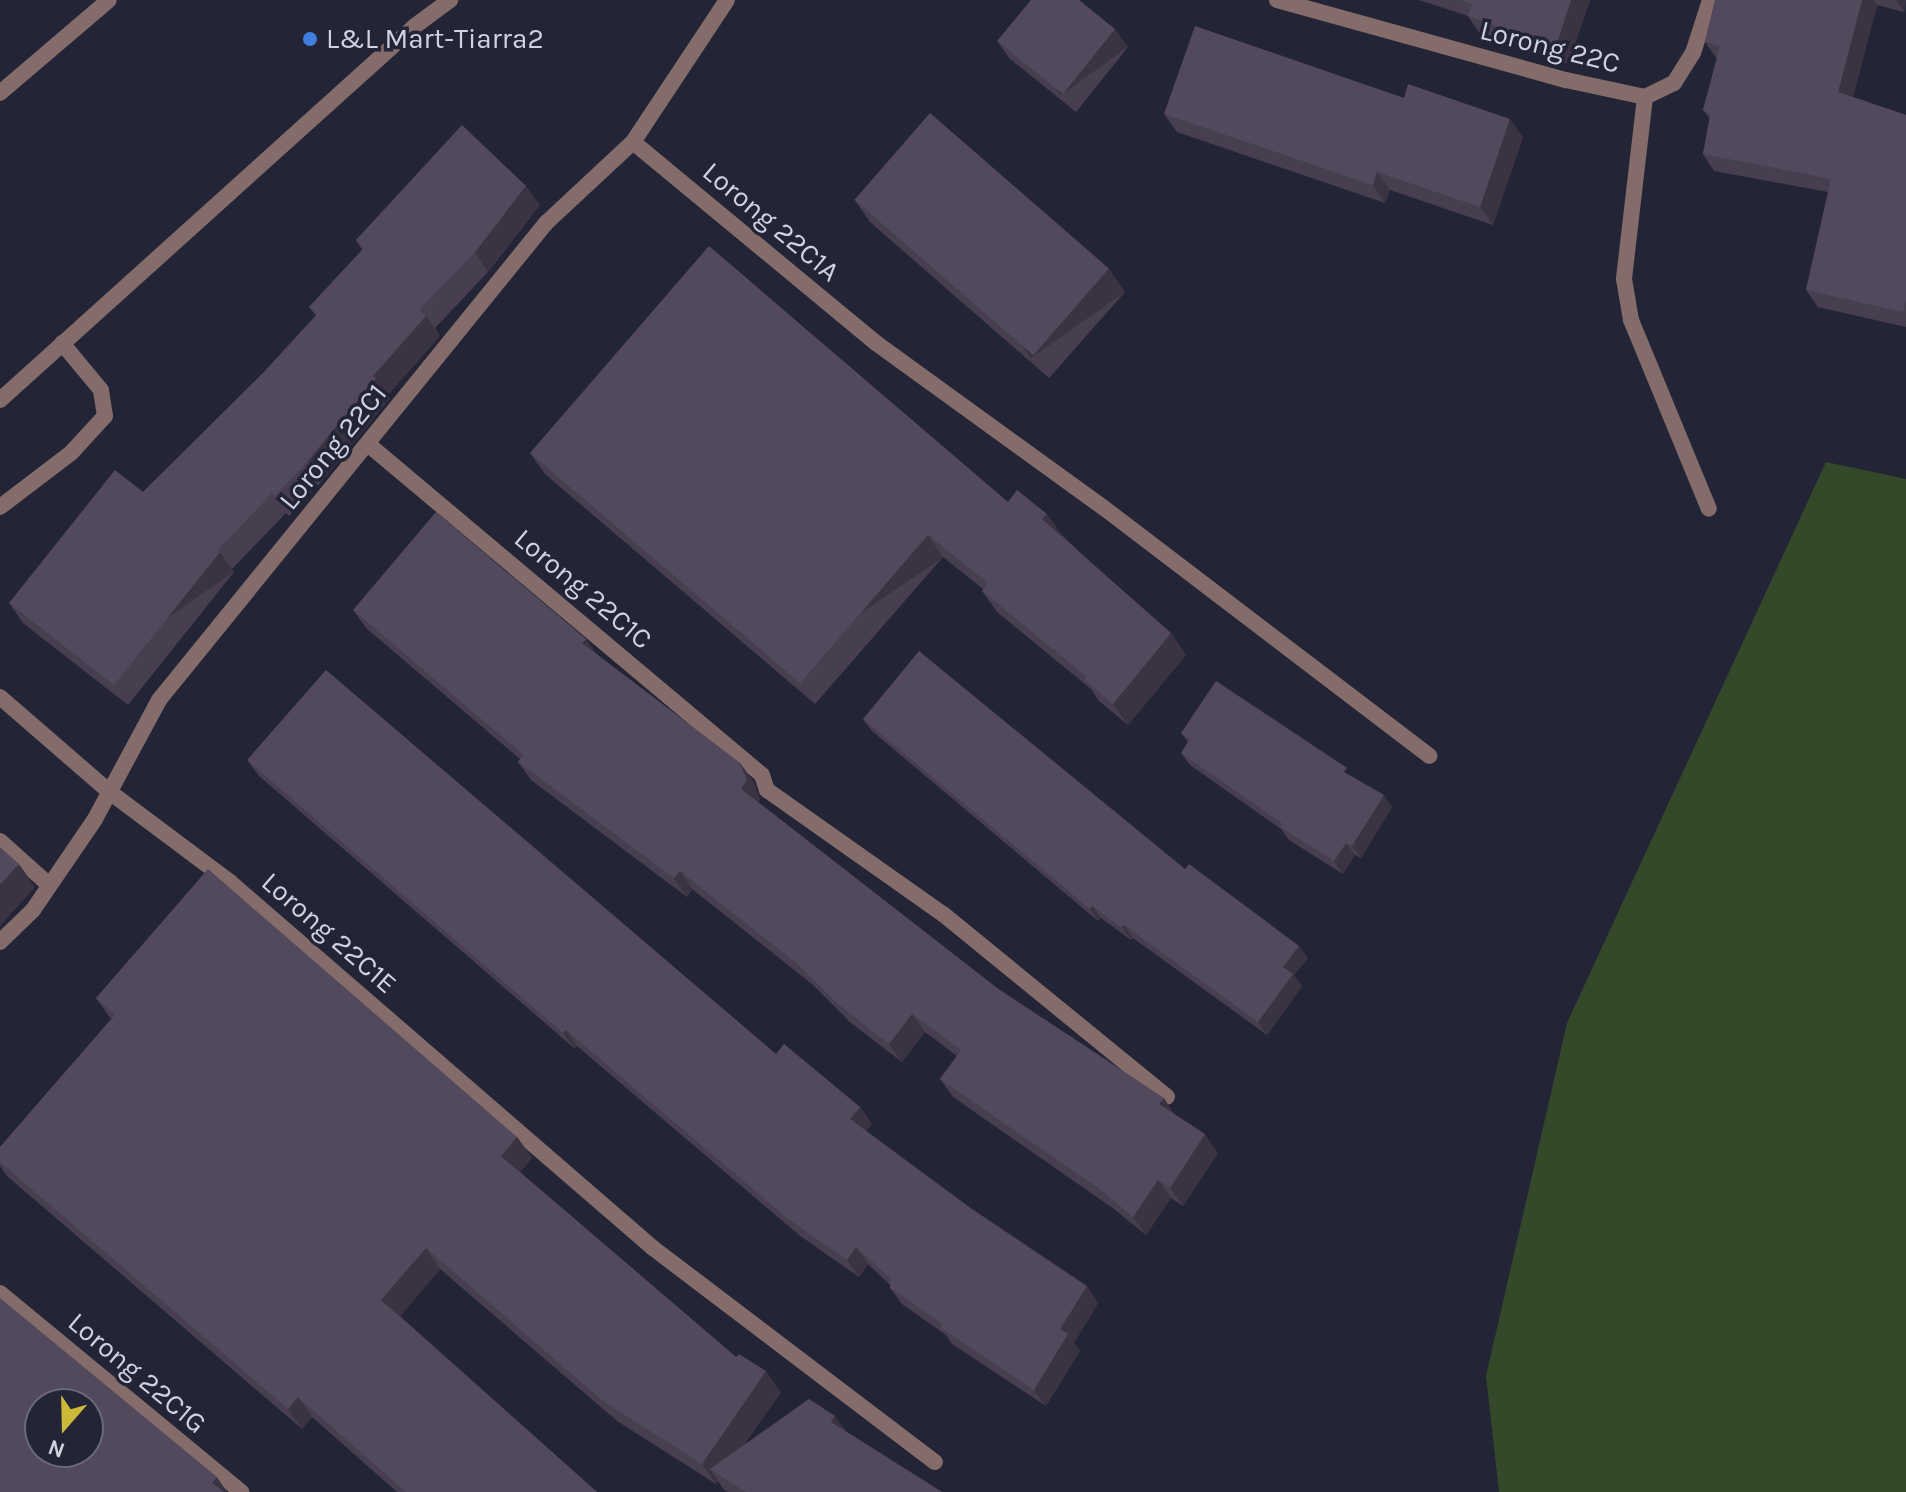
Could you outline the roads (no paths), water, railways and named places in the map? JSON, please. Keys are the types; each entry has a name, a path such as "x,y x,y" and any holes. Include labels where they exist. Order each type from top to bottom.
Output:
{"street":[{"path":"0,93 109,0"},
{"path":"0,400 403,37 450,0"},
{"name":"Lorong 22C1","path":"0,942 33,910 111,793 159,700 369,445 546,223 633,142 727,0"},
{"name":"Lorong 22C","path":"1277,0 1566,80 1645,97 1674,83 1693,53 1710,0"},
{"path":"1645,97 1624,279 1631,320 1709,509"},
{"name":"Lorong 22C1A","path":"633,142 876,343 1104,508 1429,756"},
{"path":"0,507 71,453 105,416 101,390 62,343"},
{"name":"Lorong 22C1C","path":"369,445 762,775 767,790 943,914 1167,1097"},
{"name":"Lorong 22C1E","path":"0,697 111,793 230,882 653,1248 935,1462"},
{"path":"0,841 49,885"},
{"name":"Lorong 22C1G","path":"0,1293 241,1492"}],"place":[{"name":"L&L Mart-Tiarra2","path":"310,39"}]}
